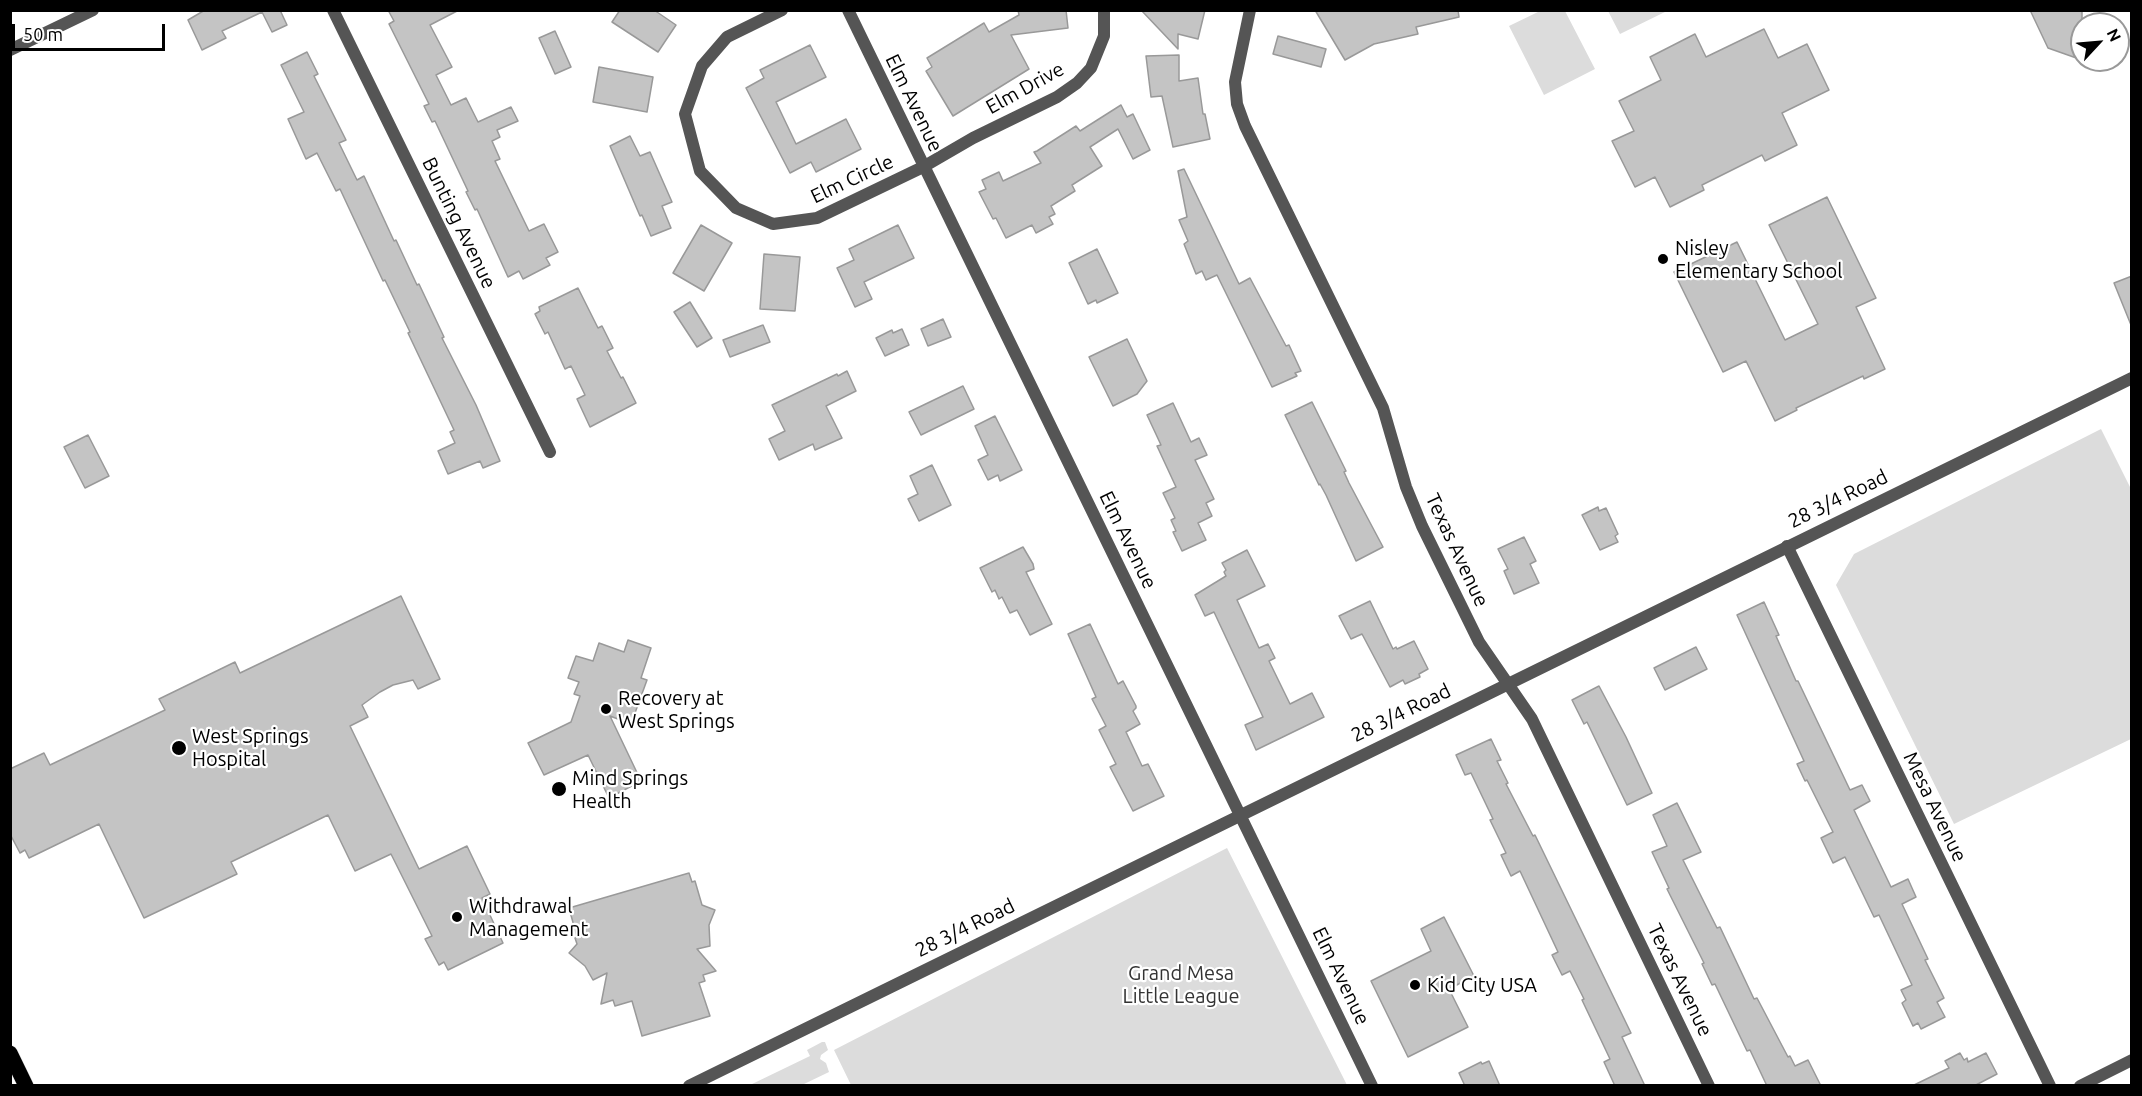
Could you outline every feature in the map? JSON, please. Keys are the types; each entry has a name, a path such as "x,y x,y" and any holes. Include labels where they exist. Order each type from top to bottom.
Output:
{"main road":[{"path":"10,1053 26,1086"}],"street":[{"path":"10,50 93,10"},
{"name":"Bunting Avenue","path":"333,10 550,452"},
{"name":"Elm Circle","path":"782,10 727,37 702,66 685,114 700,171 736,207 773,224 817,218 923,167"},
{"name":"Elm Avenue","path":"848,10 1372,1086"},
{"name":"Elm Drive","path":"923,167 973,138 1057,97 1077,83 1091,68 1104,36 1104,10"},
{"name":"Texas Avenue","path":"1250,10 1235,82 1237,104 1245,126 1383,408 1406,487 1422,526 1479,642 1532,719 1709,1086"},
{"name":"28 3/4 Road","path":"689,1086 2132,378"},
{"name":"Mesa Avenue","path":"1787,546 2050,1086"},
{"path":"2080,1086 2132,1060"}],"green space":[{"path":"1540,11 1565,11 1595,69 1544,95 1509,26"},
{"path":"1608,11 1667,11 1620,34"},
{"path":"2101,429 2131,489 2131,739 1954,824 1836,585 1854,554"},
{"name":"Grand Mesa Little League","path":"1227,848 1347,1085 851,1085 834,1050"},
{"path":"825,1042 828,1050 821,1055 820,1059 826,1063 829,1072 802,1085 750,1085 810,1056 807,1050"}],"building":[{"path":"205,10 280,10 287,25 272,32 262,12 222,31 226,38 202,50 188,20"},
{"path":"388,10 459,10 430,25 452,67 436,75 451,105 466,98 478,122 511,107 518,121 497,130 500,137 492,141 500,159 495,161 529,231 544,224 558,252 546,258 550,265 523,279 519,271 508,277 477,209 475,210 466,192 468,191 435,121 432,122 424,106 429,104 389,24 394,21"},
{"path":"620,10 654,10 676,25 658,52 612,22"},
{"path":"1018,10 1066,10 1068,28 1011,35 1029,69 953,116 926,71 932,67 927,58 984,23 989,32 1019,15"},
{"path":"1141,10 1205,10 1198,39 1178,34 1178,49"},
{"path":"1315,10 1458,10 1459,17 1416,27 1418,34 1374,44 1345,60"},
{"path":"2030,10 2082,10 2082,12 2070,12 2070,56 2048,48"},
{"path":"1764,29 1778,58 1807,44 1829,90 1782,113 1797,145 1765,161 1762,155 1702,185 1704,190 1670,207 1655,177 1635,187 1612,141 1634,131 1619,101 1661,80 1650,57 1695,34 1706,57"},
{"path":"555,31 571,67 555,74 539,38"},
{"path":"1278,36 1326,49 1321,67 1273,54"},
{"path":"810,45 826,77 776,102 796,144 846,119 861,149 816,172 811,162 790,173 746,88 764,78 760,70"},
{"path":"307,52 318,74 314,76 346,140 339,143 357,180 364,176 394,241 396,240 417,285 419,284 500,461 483,468 480,461 448,474 438,451 455,443 450,432 454,430 408,333 410,332 385,280 383,281 340,189 336,191 317,153 306,159 288,119 304,112 281,65"},
{"path":"1179,55 1179,81 1198,78 1203,114 1205,114 1210,139 1173,147 1162,96 1151,97 1146,56"},
{"path":"599,67 653,77 647,112 593,102"},
{"path":"1121,105 1127,117 1133,114 1150,150 1133,159 1118,129 1090,147 1102,166 1072,185 1075,191 1051,206 1055,214 1049,217 1053,224 1036,233 1032,225 1006,238 979,192 986,189 982,180 999,172 1003,181 1041,163 1034,152 1076,126 1080,131"},
{"path":"630,136 640,156 650,152 672,202 662,206 671,228 651,236 610,146"},
{"path":"1184,169 1239,284 1250,278 1286,346 1289,345 1301,371 1295,373 1297,376 1272,387 1217,275 1206,280 1202,271 1196,274 1184,244 1188,241 1179,220 1187,217 1178,171"},
{"path":"1827,197 1876,298 1856,307 1885,369 1864,379 1863,376 1796,408 1797,410 1775,421 1746,361 1723,372 1674,272 1737,242 1785,340 1818,324 1769,225"},
{"path":"701,225 732,243 704,291 673,273"},
{"path":"898,225 914,258 864,282 872,299 855,307 837,268 854,260 849,249"},
{"path":"1097,249 1118,293 1097,303 1096,300 1088,304 1069,263"},
{"path":"764,254 800,257 795,311 760,309"},
{"path":"2132,276 2132,325 2131,325 2114,283"},
{"path":"578,288 598,328 602,326 613,348 607,351 636,403 590,427 577,399 585,395 571,366 565,369 548,332 545,334 535,314 540,311 539,307"},
{"path":"690,302 712,338 697,347 674,312"},
{"path":"943,319 951,337 928,346 921,329"},
{"path":"763,325 770,342 730,357 723,340"},
{"path":"902,329 909,345 885,356 876,338 892,330 893,333"},
{"path":"1127,339 1147,381 1137,394 1113,406 1089,357"},
{"path":"847,371 856,391 826,406 842,438 815,450 813,444 779,460 769,439 785,431 772,405"},
{"path":"963,386 974,409 921,435 909,412"},
{"path":"1312,402 1346,471 1344,472 1349,483 1383,547 1356,561 1326,495 1285,415"},
{"path":"1173,403 1191,442 1199,438 1207,455 1195,460 1214,499 1206,503 1212,516 1198,523 1206,540 1182,551 1173,532 1176,531 1171,520 1175,518 1163,493 1176,487 1157,446 1161,445 1147,415"},
{"path":"995,416 1022,470 1000,481 998,475 988,480 978,460 988,455 975,426"},
{"path":"88,435 109,476 85,488 64,447"},
{"path":"932,465 951,505 919,521 908,499 918,494 910,476"},
{"path":"1598,507 1599,511 1606,508 1618,534 1615,536 1618,542 1600,550 1582,515"},
{"path":"1524,537 1536,561 1530,564 1539,583 1514,594 1504,571 1508,569 1498,549"},
{"path":"1023,547 1034,569 1026,572 1052,624 1030,635 1017,610 1010,613 1002,597 999,599 995,590 992,592 980,568"},
{"path":"1247,550 1265,586 1237,600 1259,648 1268,644 1275,658 1269,661 1290,704 1312,693 1324,717 1256,750 1245,725 1263,717 1214,612 1205,616 1195,595 1226,576 1222,563"},
{"name":"West Springs Hospital","path":"401,596 440,679 418,689 413,680 393,685 362,705 368,717 350,726 419,869 467,846 490,894 482,898 503,943 448,970 444,962 439,965 425,939 432,936 391,854 355,871 328,815 231,862 237,874 144,918 99,824 29,858 25,850 20,853 10,834 10,769 44,753 50,765 165,710 159,699 235,662 240,673"},
{"path":"1370,601 1393,649 1414,641 1428,669 1419,674 1420,677 1405,684 1403,680 1390,687 1362,634 1351,639 1339,616"},
{"path":"1764,602 1796,681 1850,790 1862,785 1870,801 1854,810 1891,887 1908,879 1916,897 1902,904 1928,959 1925,960 1944,998 1937,1002 1945,1017 1921,1029 1918,1023 1913,1026 1902,1003 1906,1000 1901,990 1912,985 1879,915 1874,917 1845,857 1833,863 1821,838 1833,832 1797,764 1804,761 1737,615"},
{"path":"1090,624 1118,684 1123,681 1136,706 1133,711 1140,724 1126,732 1142,766 1148,764 1164,796 1133,811 1110,767 1116,764 1099,730 1106,726 1092,699 1096,697 1068,634"},
{"name":"Recovery at West Springs","path":"628,640 651,648 641,678 647,680 631,724 610,716 641,781 609,798 588,755 544,775 528,743 571,722 580,696 574,694 579,682 568,678 576,656 593,661 599,643 624,652"},
{"path":"1696,647 1707,669 1665,690 1654,668"},
{"path":"1599,686 1652,793 1627,805 1587,722 1584,724 1572,700"},
{"path":"1491,739 1501,760 1497,761 1508,783 1506,784 1533,836 1535,835 1631,1033 1622,1037 1645,1086 1615,1086 1604,1062 1610,1059 1582,1000 1584,999 1570,971 1562,975 1552,955 1558,952 1520,871 1511,876 1501,855 1506,853 1490,820 1493,819 1471,773 1465,775 1456,755"},
{"path":"1677,803 1701,852 1683,860 1717,928 1720,927 1754,999 1757,998 1788,1057 1790,1056 1795,1066 1808,1060 1821,1086 1767,1086 1750,1050 1747,1051 1715,984 1712,985 1652,852 1667,846 1653,815"},
{"path":"689,873 692,882 695,881 702,905 715,910 709,925 710,946 697,949 716,971 703,975 705,981 699,983 710,1016 642,1036 632,1001 615,1006 613,1000 601,1004 607,973 593,980 585,966 569,953 577,944 575,938 577,937 569,908"},
{"name":"Kid City USA","path":"1444,917 1474,976 1449,989 1468,1027 1408,1057 1371,981 1431,951 1421,929"},
{"path":"1960,1053 1964,1060 1967,1058 1968,1062 1986,1053 1997,1074 1974,1086 1912,1086 1949,1068 1945,1061"},
{"path":"1489,1061 1500,1086 1465,1086 1459,1073 1481,1062 1482,1064"}],"place":[{"name":"Nisley Elementary School","path":"1663,259"},
{"name":"Recovery at West Springs","path":"606,709"},
{"name":"West Springs Hospital","path":"179,748"},
{"name":"Mind Springs Health","path":"559,789"},
{"name":"Withdrawal Management","path":"457,917"},
{"name":"Kid City USA","path":"1415,985"}]}
